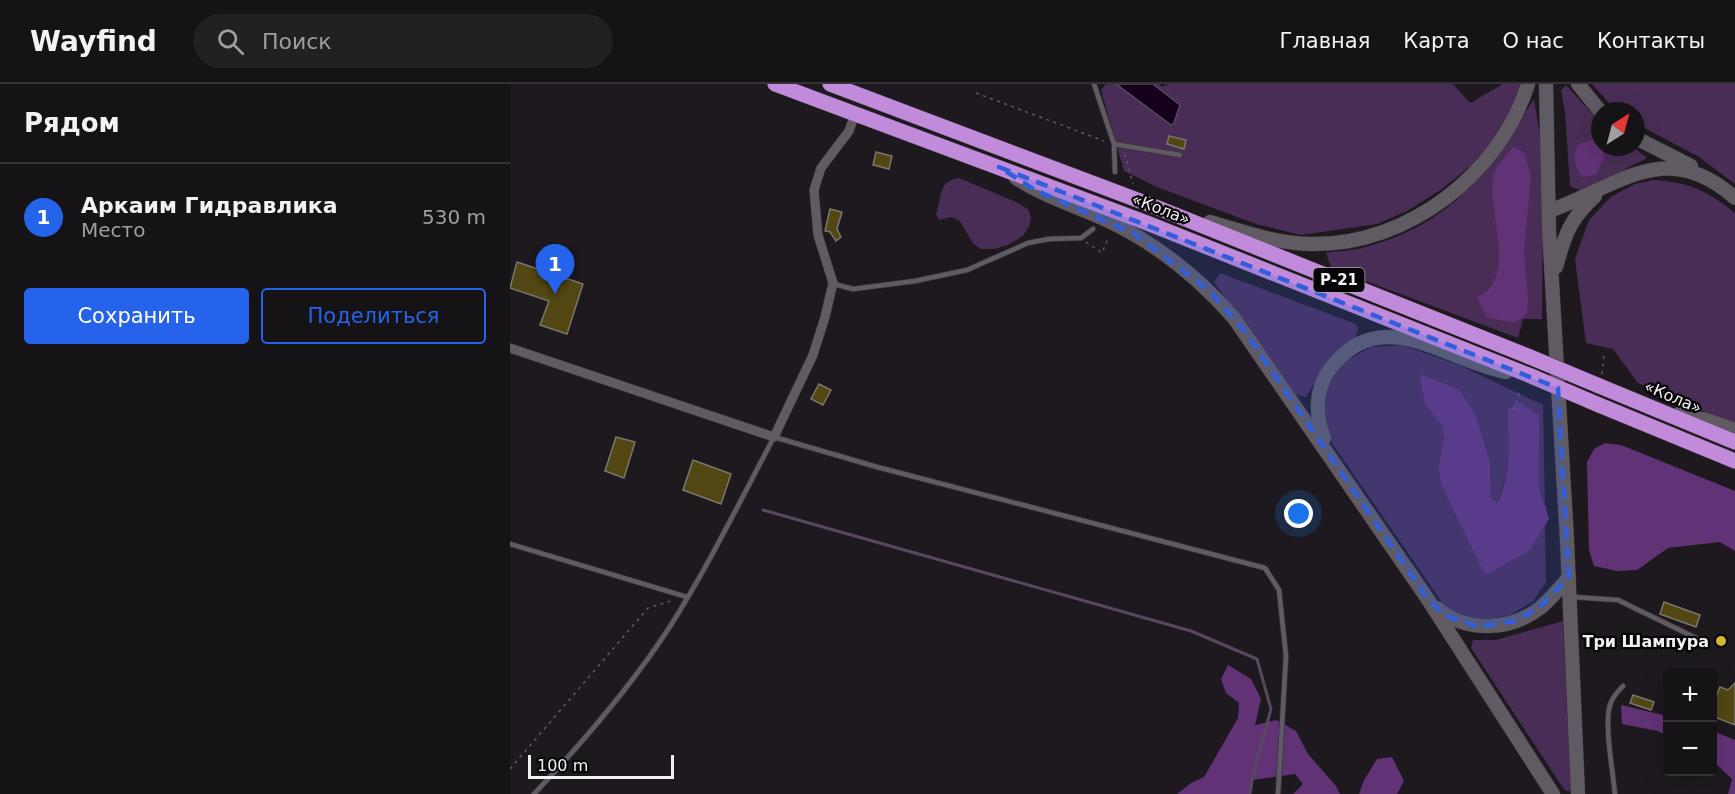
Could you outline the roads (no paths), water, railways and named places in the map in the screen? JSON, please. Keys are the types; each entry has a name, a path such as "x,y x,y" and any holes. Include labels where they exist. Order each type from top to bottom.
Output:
{"highway":[{"name":"«Кола»","path":"775,84 1284,276 1531,376"},
{"name":"«Кола»","path":"830,84 1148,204 1530,357 1600,382 1735,442"},
{"name":"Р-21","path":"1531,376 1735,461"}],"main road":[{"path":"1148,204 1251,235 1283,242 1322,244 1370,236 1425,212 1473,174 1506,131 1528,84"},
{"path":"1546,84 1549,212 1569,577 1578,794"},
{"path":"1578,84 1593,102"},
{"path":"1645,143 1718,180 1735,197"},
{"path":"999,167 1035,190 1134,234 1161,251 1195,278 1222,304 1244,331 1427,598 1553,794"},
{"path":"1549,212 1640,172 1675,168 1702,175 1735,197"},
{"path":"1553,281 1561,247 1569,227 1583,207 1607,185"},
{"path":"1331,457 1318,420 1319,392 1328,372 1338,359 1365,342 1395,336 1415,339 1482,365 1531,376"},
{"path":"1661,411 1691,416 1735,430"},
{"path":"1427,598 1444,615 1463,624 1478,627 1500,625 1515,621 1539,608 1569,577"}],"street":[{"path":"510,348 774,437 813,354 833,283 818,235 814,190 821,168 849,131 855,114"}],"lane":[{"path":"1094,84 1113,144 1115,172"},
{"path":"1113,144 1179,155"},
{"path":"833,283 853,289 915,281 967,270 1028,243 1049,239 1081,238 1093,229"},
{"path":"534,794 584,741 668,628 721,538 774,437 877,467 1265,568 1279,590 1286,656 1278,794"},
{"path":"510,544 687,597"},
{"path":"1569,597 1617,600 1696,638"},
{"path":"1615,794 1608,720 1612,699 1623,686"}],"waterway":[{"path":"763,510 1191,631 1257,659 1271,709 1250,794"}],"place":[{"name":"Аркаим Гидравлика","path":"555,294"},
{"name":"Три Шампура","path":"1721,641"}]}
